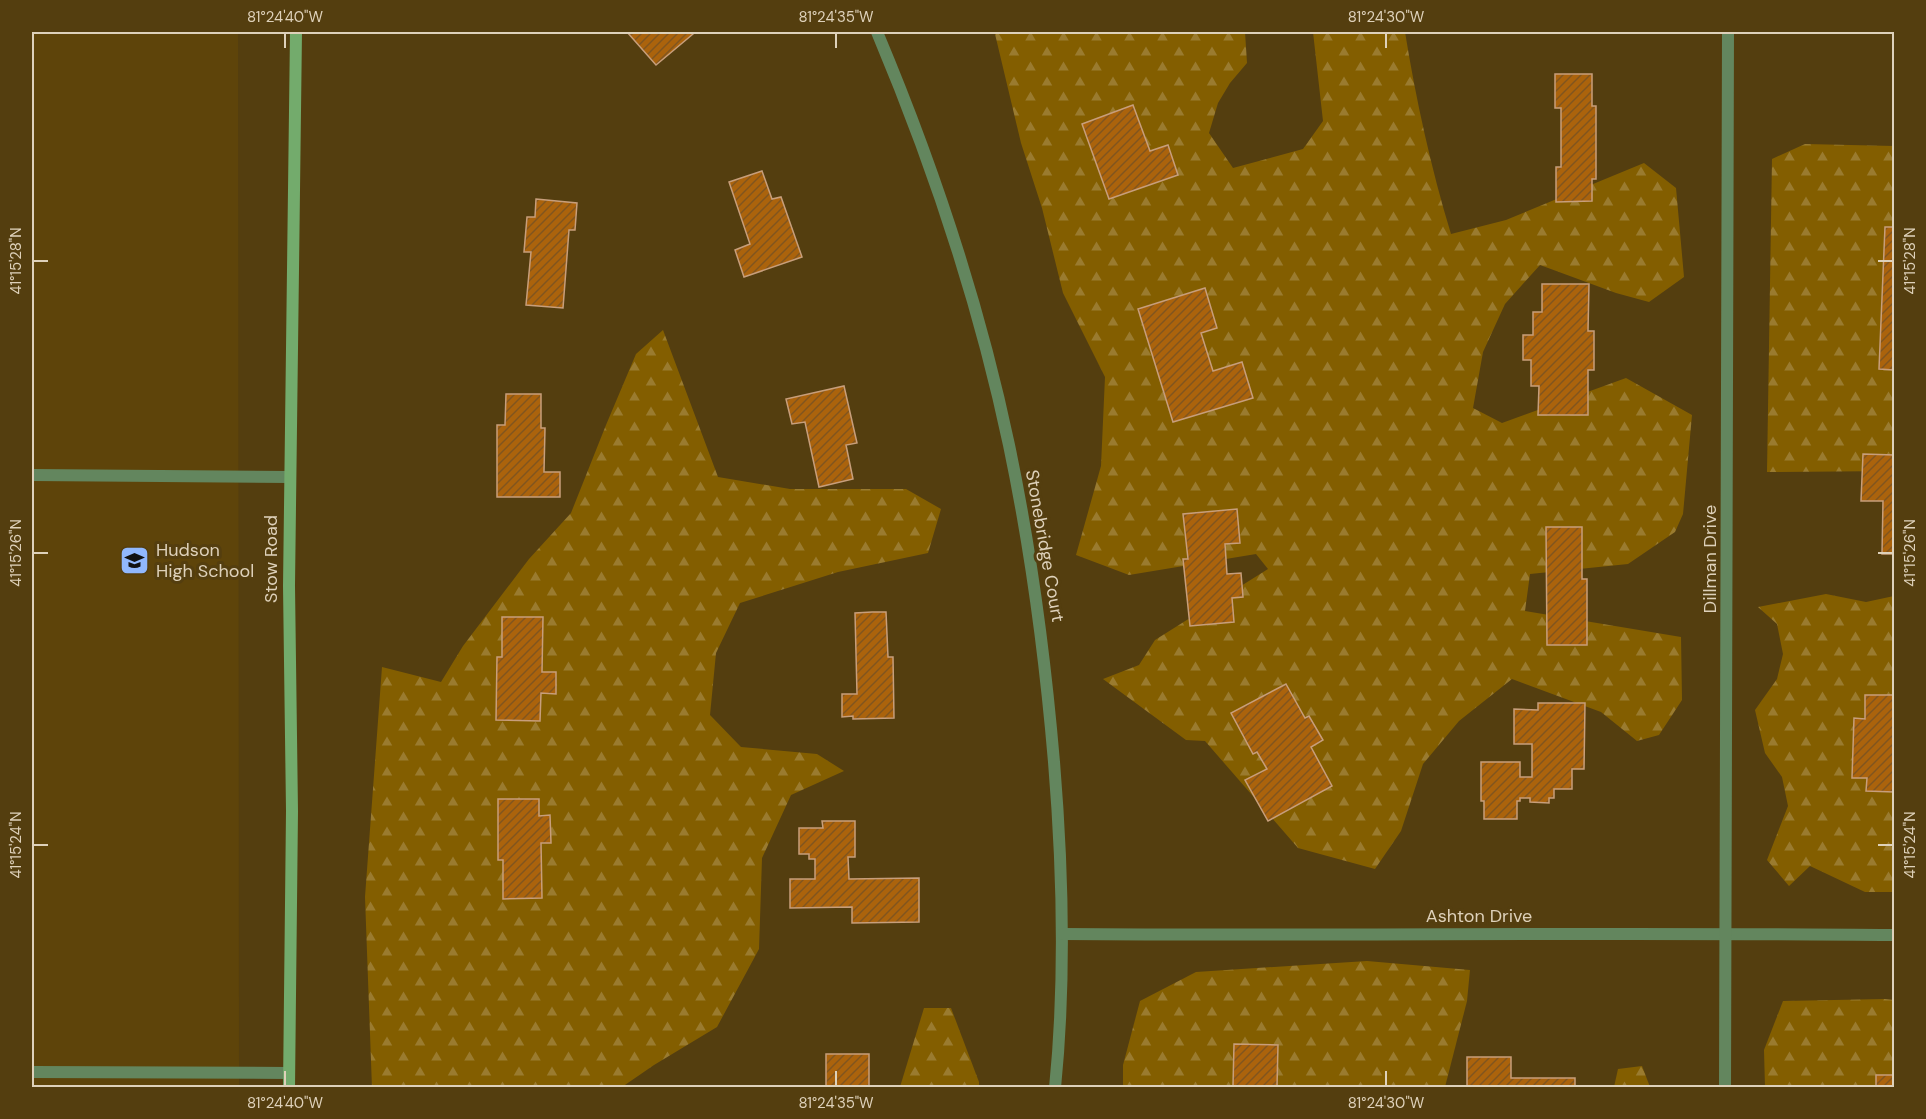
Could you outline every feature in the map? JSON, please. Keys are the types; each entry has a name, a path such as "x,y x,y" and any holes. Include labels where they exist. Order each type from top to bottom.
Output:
{"street":[{"name":"Stow Road","path":"289,1088 292,811 289,586 296,32"},
{"name":"Stonebridge Court","path":"877,32 943,202 984,344 1009,445 1033,575 1044,655 1059,826 1063,934 1059,1056 1055,1088"},
{"name":"Dillman Drive","path":"1725,1088 1728,32"},
{"path":"32,475 290,477"},
{"name":"Ashton Drive","path":"1063,934 1894,935"},
{"path":"32,1072 289,1073"}],"shaded area":[{"name":"Hudson High School","path":"32,32 238,32 239,1087 32,1087"}],"green space":[{"path":"1001,32 1245,32 1247,63 1230,83 1218,103 1209,133 1233,168 1303,149 1323,121 1313,32 1405,32 1425,134 1451,234 1506,220 1644,163 1676,188 1684,277 1649,302 1616,293 1540,265 1505,304 1483,352 1473,408 1502,423 1626,378 1692,415 1683,514 1675,532 1628,564 1530,574 1525,611 1681,637 1682,700 1659,735 1637,741 1601,712 1512,679 1459,721 1423,764 1401,831 1375,869 1298,848 1205,741 1186,740 1103,679 1139,665 1155,640 1268,569 1256,554 1129,575 1076,555 1101,466 1105,377 1063,293 1042,208 1021,143 995,34"},
{"path":"1805,144 1894,146 1894,471 1767,472 1772,159"},
{"path":"663,330 718,477 790,489 906,489 941,509 928,553 838,572 740,603 716,653 710,715 741,747 817,754 844,771 791,795 762,858 759,949 717,1027 622,1087 372,1088 365,897 382,667 441,682 463,646 529,559 571,513 636,354"},
{"path":"1826,594 1866,602 1894,596 1894,892 1865,892 1810,866 1789,886 1767,860 1788,806 1782,777 1765,753 1755,710 1777,679 1783,654 1777,624 1758,607"},
{"path":"1367,961 1470,970 1467,1001 1445,1087 1123,1088 1123,1065 1140,1001 1196,972"},
{"path":"1894,1000 1894,1087 1765,1087 1764,1050 1783,1001"},
{"path":"924,1008 951,1008 979,1087 900,1087"},
{"path":"1642,1066 1650,1087 1614,1087 1618,1069"}],"building":[{"path":"627,32 691,32 693,34 656,65"},
{"path":"1555,74 1592,74 1592,106 1596,106 1596,179 1592,179 1592,201 1556,202 1556,167 1561,167 1561,108 1555,108"},
{"path":"1133,105 1150,151 1168,145 1178,175 1109,199 1082,124"},
{"path":"762,171 772,199 781,197 802,257 744,277 735,250 750,244 729,182"},
{"path":"536,199 577,203 575,230 569,230 563,308 526,305 531,252 524,252 527,217 535,217"},
{"path":"1885,227 1894,227 1894,370 1879,369"},
{"path":"1542,284 1589,284 1588,331 1594,331 1594,370 1588,370 1588,415 1538,415 1539,386 1531,386 1531,360 1523,360 1523,335 1533,335 1533,312 1542,312"},
{"path":"1205,288 1217,328 1201,333 1213,371 1242,362 1253,398 1173,422 1138,309"},
{"path":"844,386 857,443 846,445 853,479 819,487 805,422 792,424 786,399"},
{"path":"506,394 541,394 541,428 545,428 544,472 560,472 560,497 497,497 497,425 505,425"},
{"path":"1863,454 1894,455 1894,554 1882,554 1883,501 1861,501"},
{"path":"1237,509 1240,543 1225,544 1227,574 1241,573 1243,597 1232,598 1234,622 1190,626 1183,559 1188,559 1183,514"},
{"path":"1546,527 1582,527 1582,579 1587,579 1587,645 1547,645"},
{"path":"886,612 888,657 893,657 894,718 842,717 842,694 857,694 855,613"},
{"path":"502,617 543,617 542,672 556,672 556,694 541,693 540,721 496,720 497,657 502,657"},
{"path":"1286,684 1305,718 1309,716 1323,740 1311,747 1332,786 1268,821 1245,780 1267,769 1257,752 1253,754 1231,713"},
{"path":"1865,695 1894,695 1894,792 1866,791 1867,778 1852,778 1854,718 1865,719"},
{"path":"1538,703 1585,703 1584,769 1572,769 1572,789 1554,789 1554,798 1549,798 1549,803 1530,802 1530,798 1520,798 1520,801 1517,801 1517,819 1484,819 1484,801 1481,801 1481,762 1520,762 1520,777 1532,777 1532,744 1514,744 1514,709 1538,710"},
{"path":"498,799 539,799 539,816 550,815 551,843 541,843 542,898 503,899 503,860 498,860"},
{"path":"822,821 855,821 855,857 848,857 849,879 919,878 919,922 852,923 852,907 790,908 790,879 815,879 815,859 809,859 809,854 799,854 799,828 823,828"},
{"path":"1234,1044 1278,1045 1277,1087 1287,1088 1237,1088 1233,1086"},
{"path":"826,1054 869,1054 869,1088 826,1088"},
{"path":"1467,1057 1511,1057 1511,1078 1575,1078 1575,1088 1467,1088"},
{"path":"1876,1075 1894,1075 1894,1088 1876,1088"}],"place":[{"name":"Hudson High School","path":"135,560"}]}
